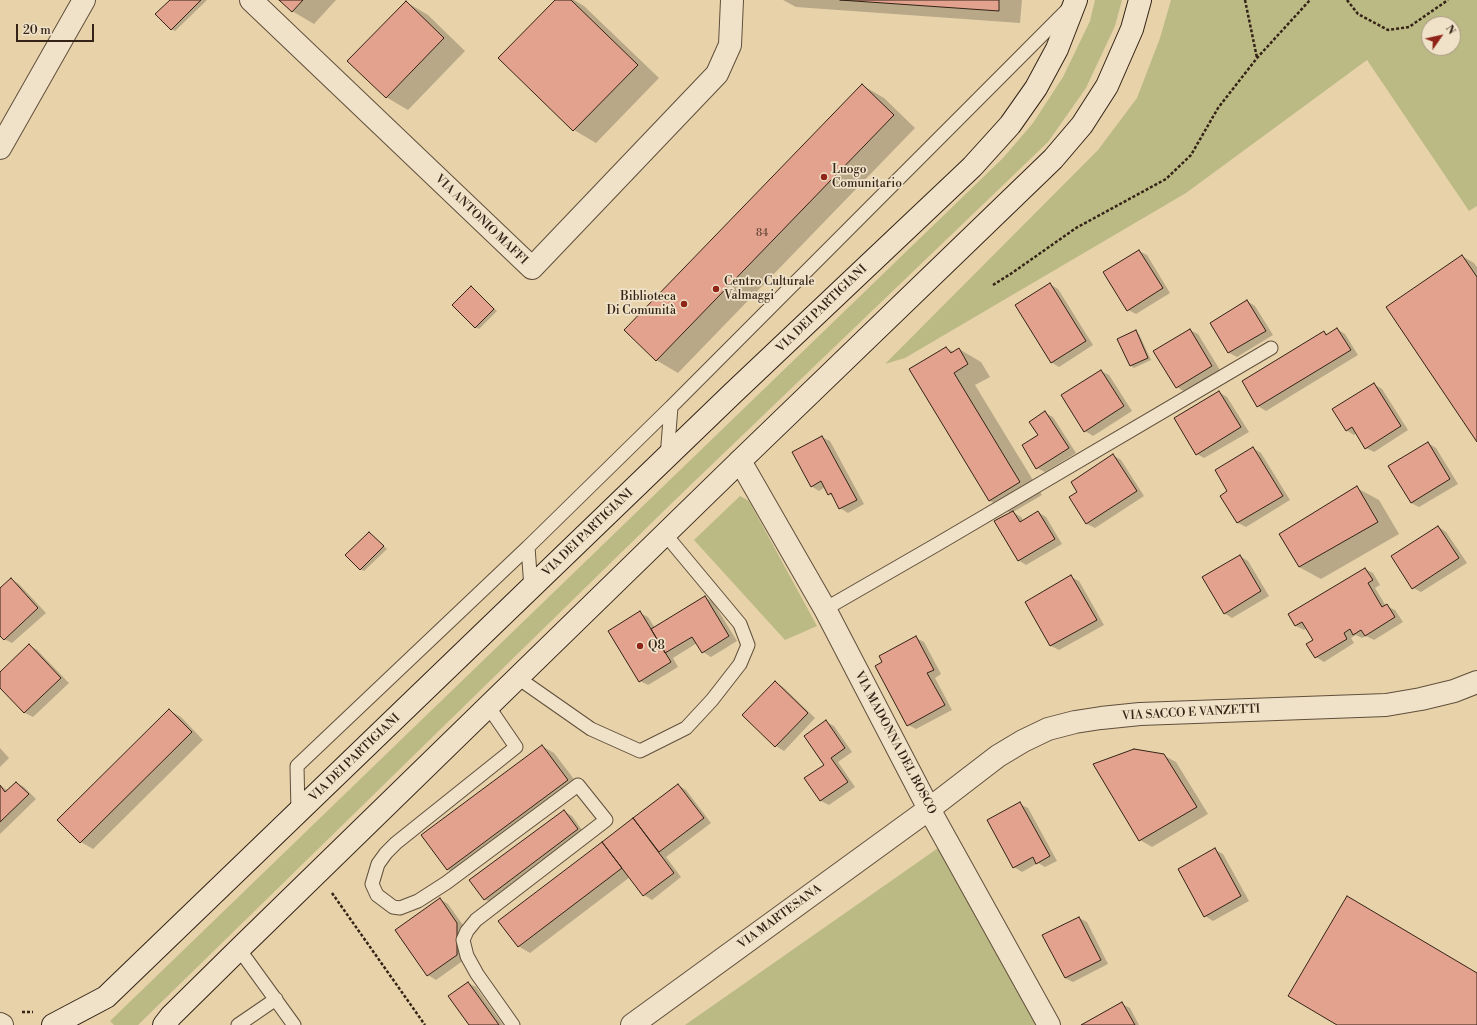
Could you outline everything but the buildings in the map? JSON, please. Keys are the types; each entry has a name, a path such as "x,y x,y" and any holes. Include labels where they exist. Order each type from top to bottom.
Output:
{"street":[{"path":"0,148 84,0"},
{"name":"VIA ANTONIO MAFFI","path":"251,0 532,268 717,74 730,45 732,0"},
{"name":"VIA DEI PARTIGIANI","path":"46,1018 106,997 667,457 972,167 1010,125 1036,88 1057,49 1076,0"},
{"path":"164,1025 171,1016 239,949 488,706 1053,159 1082,125 1107,86 1132,29 1140,0"},
{"name":"VIA MADONNA DEL BOSCO","path":"740,461 825,609 929,809 1049,1025"},
{"name":"VIA SACCO E VANZETTI","path":"929,809 998,756 1022,741 1048,729 1075,722 1140,714 1386,705 1454,691 1477,682"},
{"name":"VIA MARTESANA","path":"632,1025 929,809"}],"lane":[{"path":"298,812 297,766 528,547 671,407 1076,0"},
{"path":"825,609 1271,348"},
{"path":"667,457 671,407"},
{"path":"518,678 591,729 640,751 686,728 712,700 740,664 748,645 740,624 665,534"},
{"path":"528,547 531,588"},
{"path":"488,706 516,747 396,843 378,864 372,884 377,895 393,907 400,908 418,901 446,883 578,785 606,820 476,920 467,931 463,940 467,956 477,974 513,1025"},
{"path":"239,949 294,1025"},
{"path":"238,1025 276,999"}],"path":[{"path":"1244,0 1257,58"},
{"path":"993,285 1076,228 1166,179 1191,155 1218,108 1257,58 1310,0"},
{"path":"1347,0 1358,14 1388,30 1409,27 1448,0"},
{"path":"331,891 425,1025"},
{"path":"19,1012 46,1018"}],"shaded area":[{"path":"1095,0 1122,0 1115,26 1086,88 1048,142 675,500 138,1025 114,1025 110,1021 1003,158 1033,123 1063,77 1090,21"},
{"path":"1171,0 1477,0 1477,206 1469,211 1367,60 1186,193 905,358 885,364 1098,150 1137,98 1160,38"},
{"path":"740,496 749,501 817,626 785,640 694,540"},
{"path":"941,846 1038,1025 685,1025"}],"place":[{"name":"Luogo Comunitario","path":"824,177"},
{"name":"Centro Culturale Valmaggi","path":"716,289"},
{"name":"Biblioteca Di Comunità","path":"684,304"},
{"name":"Q8","path":"640,646"}]}
